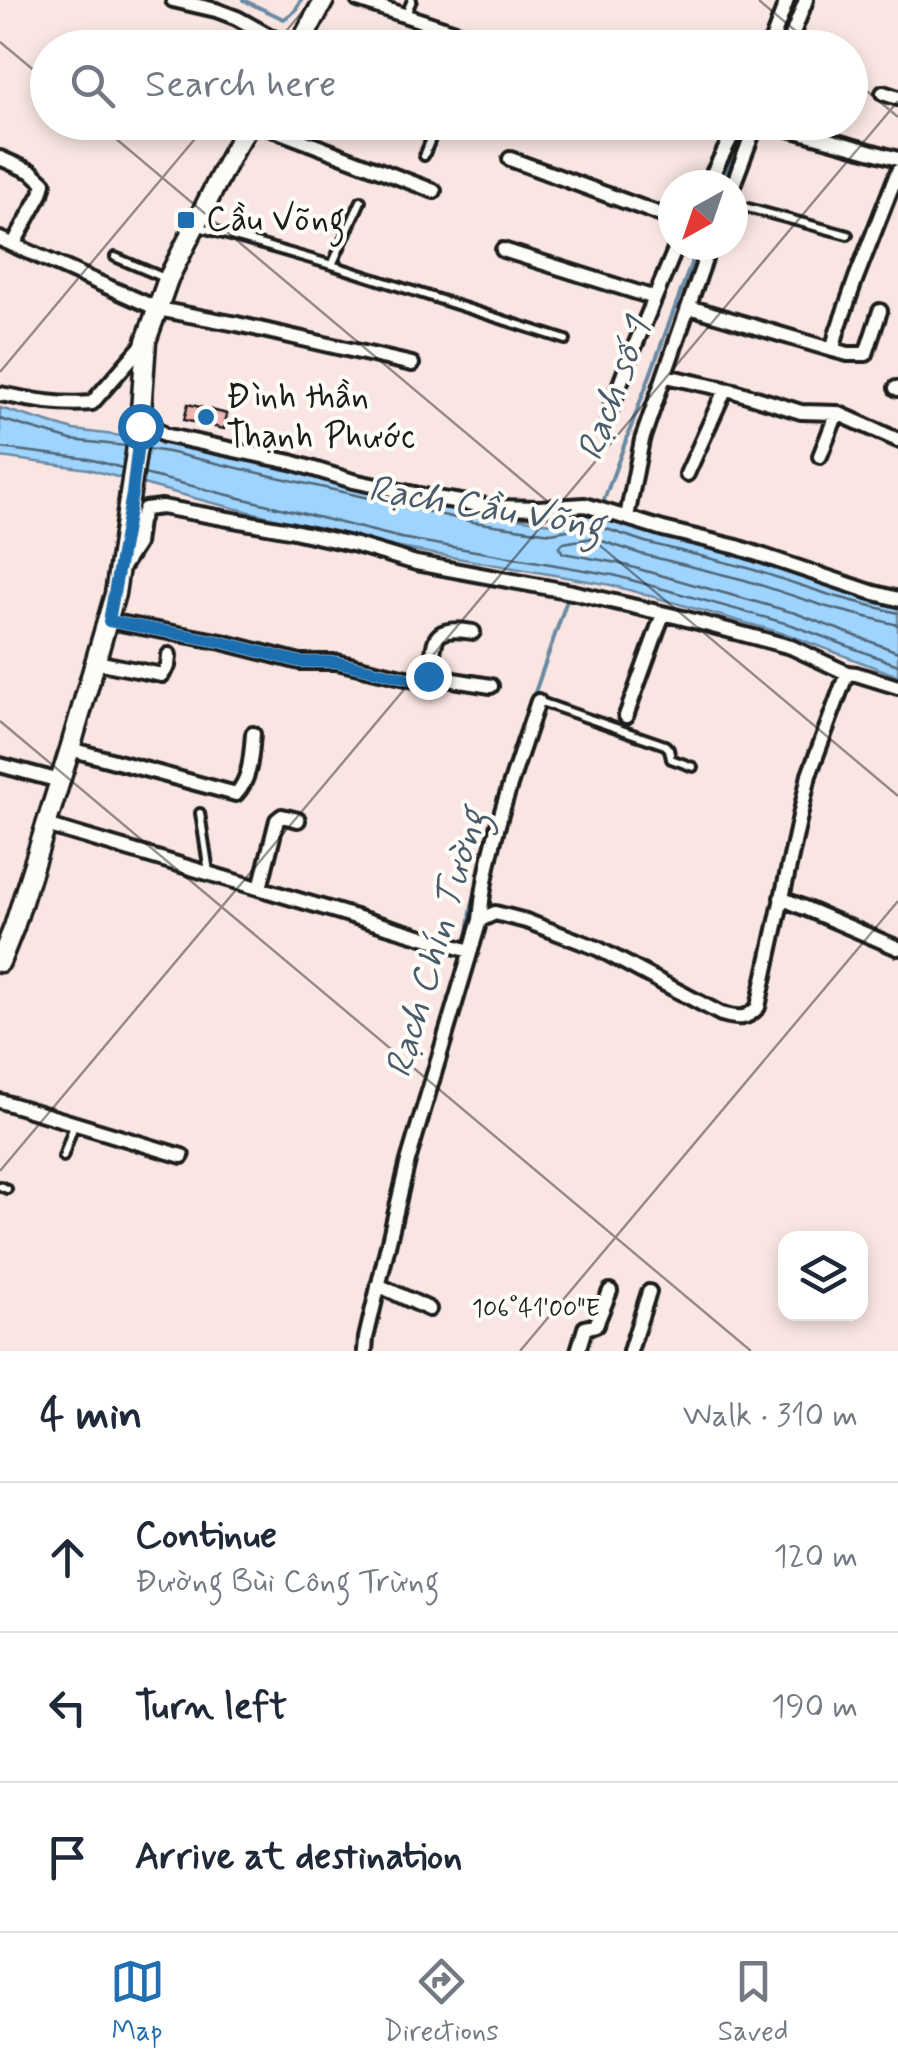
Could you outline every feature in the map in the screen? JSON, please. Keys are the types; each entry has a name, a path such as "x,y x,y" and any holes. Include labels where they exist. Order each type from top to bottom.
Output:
{"street":[{"path":"173,0 216,10 257,30"},
{"path":"305,30 324,0"},
{"path":"358,0 392,5 405,15 449,30"},
{"path":"776,30 787,0"},
{"path":"794,30 806,0"},
{"path":"883,93 898,98"},
{"path":"0,962 7,925 46,824 109,621 132,494 146,341 168,279 241,140"},
{"path":"300,140 434,191"},
{"path":"715,170 730,140"},
{"path":"739,170 752,140"},
{"path":"822,140 898,159"},
{"path":"0,158 32,172 44,183 41,194 7,242 158,309 412,364"},
{"path":"510,158 658,214"},
{"path":"833,350 898,171"},
{"path":"503,250 655,298"},
{"path":"608,416 671,260"},
{"path":"627,518 642,440 705,260"},
{"path":"689,306 848,354 866,354 880,311"},
{"path":"0,394 70,405 92,403 146,341"},
{"path":"666,376 802,412 837,413 898,440"},
{"path":"687,474 725,390"},
{"path":"142,398 148,420 164,434 429,498 493,507 593,507 736,547 898,599"},
{"path":"820,456 837,413"},
{"path":"119,572 137,544 145,509 162,507 289,530 416,562 663,614 791,647 847,673 898,687"},
{"path":"626,716 663,614"},
{"path":"109,621 222,642 300,662 336,662 419,681 428,676 492,686"},
{"path":"428,676 440,634 450,628 473,632"},
{"path":"96,662 162,674 169,655"},
{"path":"480,920 495,913 526,920 598,948 720,1014 749,1016 758,1007 809,775 847,673"},
{"path":"365,1351 408,1162 465,949 480,920 482,892 500,821 538,700"},
{"path":"70,749 236,794 250,767 254,734"},
{"path":"0,765 60,781"},
{"path":"260,888 277,820 282,816 298,820"},
{"path":"46,824 465,949"},
{"path":"780,898 898,948"},
{"path":"0,1101 182,1156"},
{"path":"378,1284 428,1308"},
{"path":"578,1351 585,1328 596,1325 610,1291"},
{"path":"630,1351 650,1292"}],"lane":[{"path":"405,15 412,0"},
{"path":"424,156 431,140"},
{"path":"332,265 361,201"},
{"path":"748,208 848,235"},
{"path":"195,226 566,340"},
{"path":"115,257 168,279"},
{"path":"538,700 665,745 671,759 693,766"},
{"path":"200,814 209,873"},
{"path":"63,1157 74,1124"}],"water":[{"path":"0,408 74,430 170,442 475,512 551,523 596,515 751,559 898,604 898,676 789,635 611,585 400,548 88,469 0,457"}],"building":[{"name":"Đình thần Thạnh Phước","path":"188,404 227,414 224,429 184,420"}],"waterway":[{"path":"243,0 284,19 301,0"},
{"name":"Rạch số 1","path":"784,30 797,0"},
{"name":"Rạch số 1","path":"727,170 740,140"},
{"name":"Rạch số 1","path":"601,508 692,260"},
{"name":"Rạch Chín Tường","path":"532,701 568,597"},
{"name":"Rạch Chín Tường","path":"433,1057 480,878"},
{"name":"Rạch Chín Tường","path":"357,1351 381,1250"}],"place":[{"name":"Cầu Võng","path":"186,220"},
{"name":"Đình thần Thạnh Phước","path":"206,417"}],"route":[{"path":"140,426 109,621 222,642 300,662 336,662 419,681 428,676"}],"water label":[{"name":"Rạch Cầu Võng","path":"486,508"}]}
